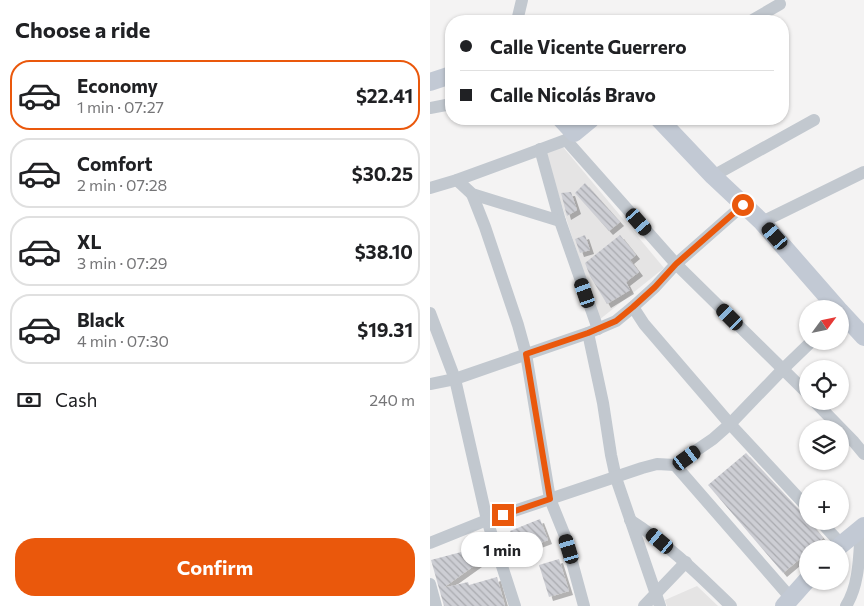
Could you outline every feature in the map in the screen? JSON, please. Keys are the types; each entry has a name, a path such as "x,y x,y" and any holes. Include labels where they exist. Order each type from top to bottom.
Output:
{"street":[{"path":"518,15 522,0"},
{"path":"761,15 780,4"},
{"path":"430,82 445,77"},
{"path":"430,108 445,105"},
{"path":"713,176 814,120"},
{"path":"564,125 570,136 676,264 799,385"},
{"path":"430,188 540,149 570,136 583,125"},
{"path":"665,125 713,176 762,222 830,300"},
{"path":"540,149 593,331 602,403 616,478 660,606"},
{"path":"762,222 864,172"},
{"path":"457,180 472,194 518,324 526,354 550,499 565,536 584,606"},
{"path":"472,194 560,221"},
{"path":"430,384 455,379 593,331 616,321 655,287 676,264 743,205"},
{"path":"633,307 644,324 730,424 799,498"},
{"path":"430,313 455,379 487,520 515,606"},
{"path":"849,321 864,337"},
{"path":"430,543 487,520 657,464 675,465 713,439 730,424 803,350"},
{"path":"823,410 864,454"},
{"path":"675,465 787,602 799,589"},
{"path":"630,520 648,531 686,562 731,606"},
{"path":"846,540 863,527"},
{"path":"846,606 852,596 863,527"},
{"path":"644,606 686,562"},
{"path":"430,584 436,606"}],"shaded area":[{"path":"563,147 664,268 599,320 545,153"},
{"path":"697,586 718,606 667,606 665,600"}],"building":[{"path":"585,183 620,222 609,231 575,193"},
{"path":"571,192 577,210 567,216 561,193"},
{"path":"585,235 590,250 580,253 575,239"},
{"path":"620,235 636,255 630,260 639,272 626,282 630,290 607,304 590,276 585,263"},
{"path":"746,453 799,509 799,530 816,530 823,538 821,540 799,540 799,560 783,573 708,485"},
{"path":"540,519 548,540 519,551 510,531"},
{"path":"465,551 467,558 473,556 478,563 443,588 468,582 469,585 497,577 505,606 444,606 431,560"},
{"path":"559,559 569,591 549,597 539,565"}],"route":[{"path":"503,515 550,499 526,354 588,333 616,321 655,287 676,264 743,205"}]}
